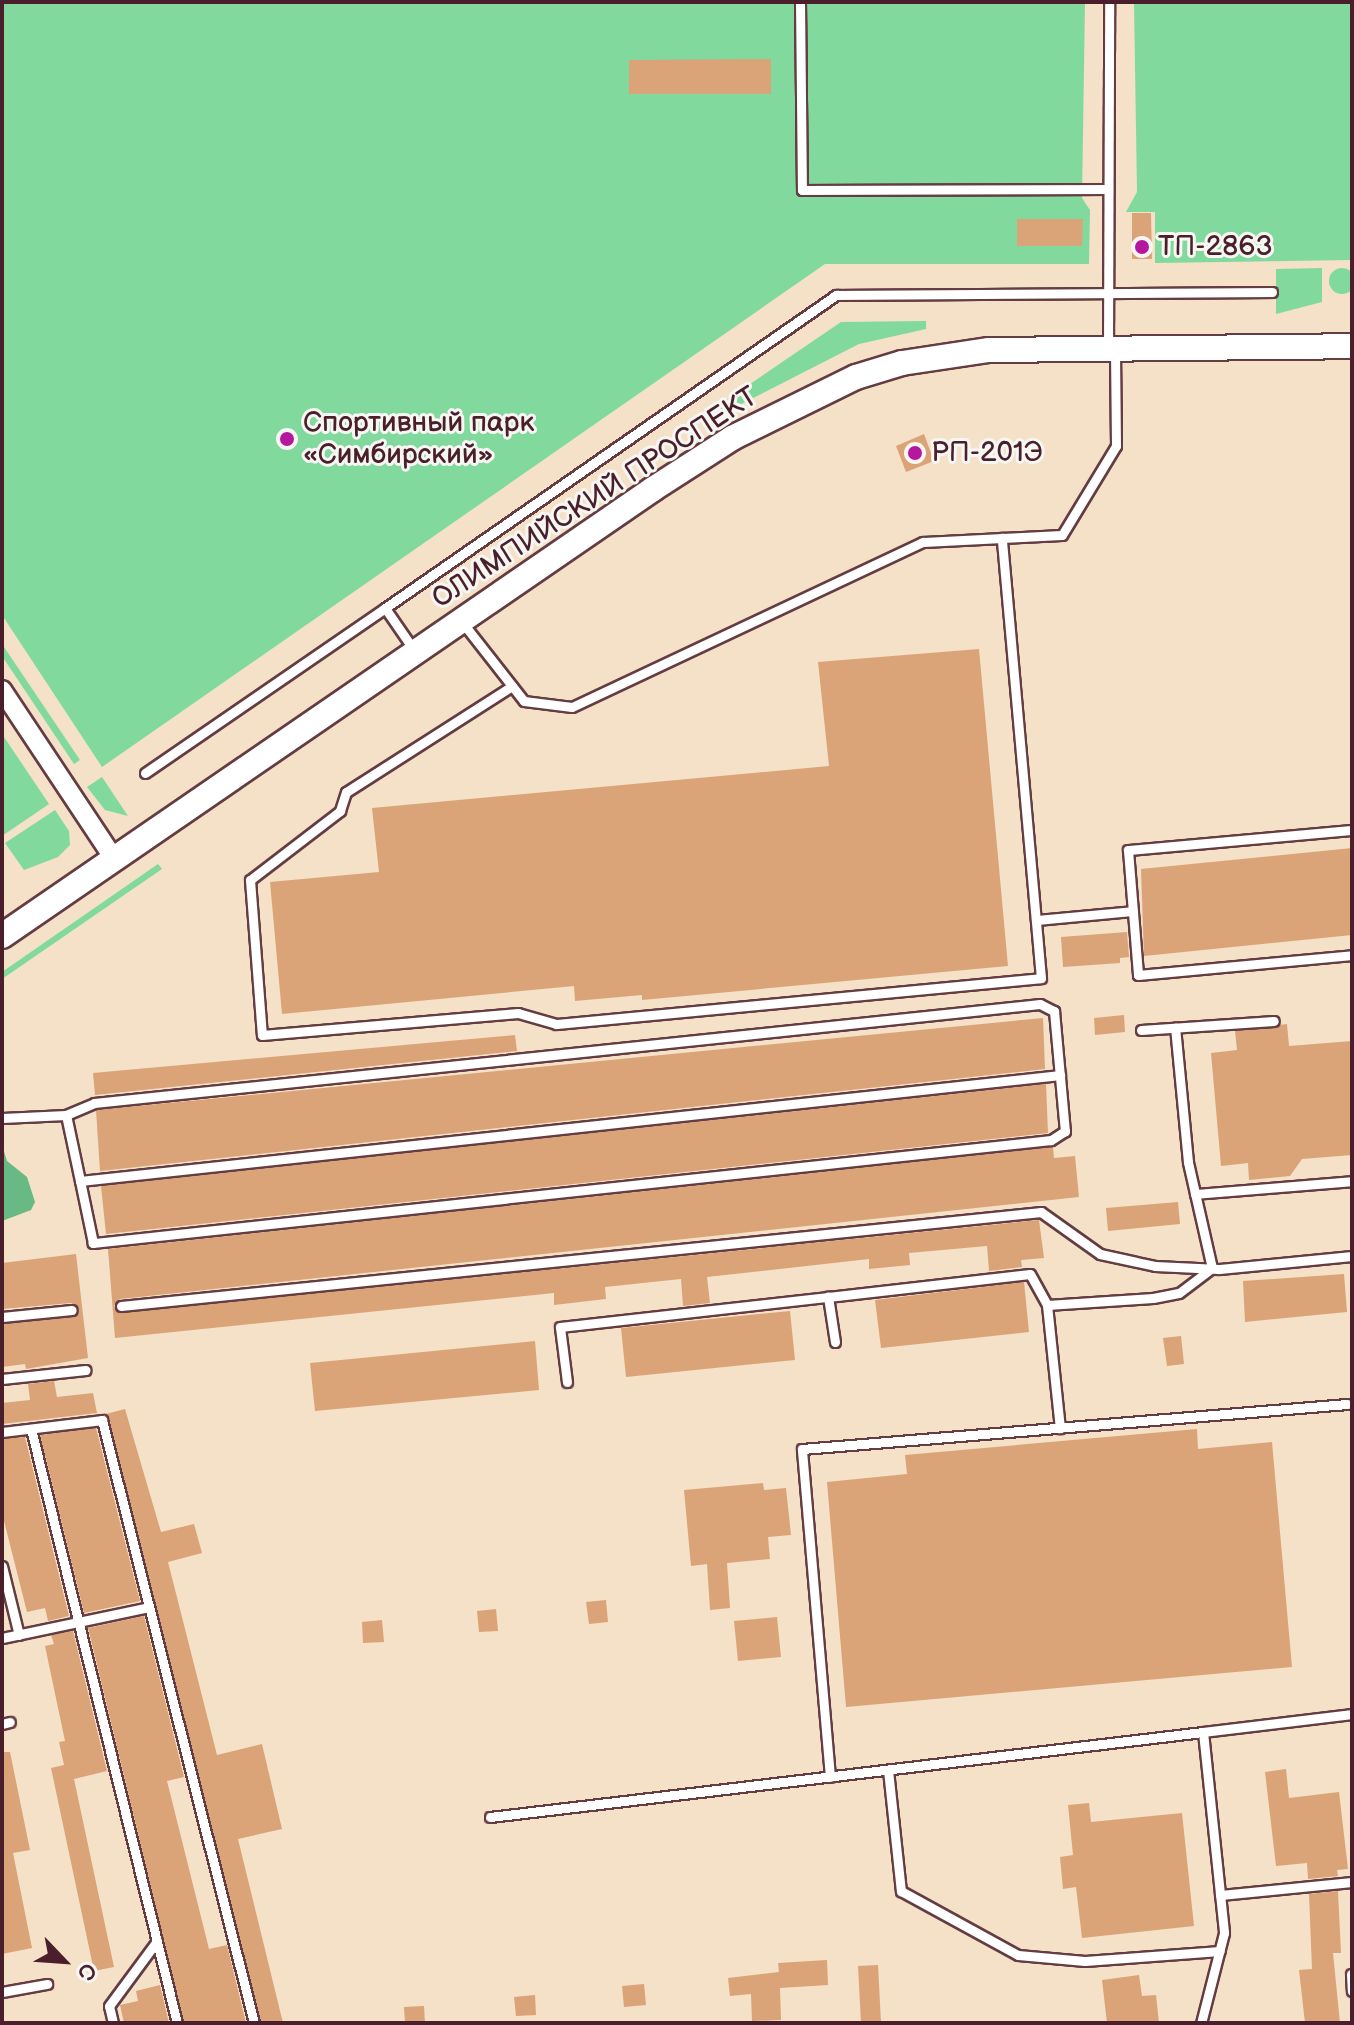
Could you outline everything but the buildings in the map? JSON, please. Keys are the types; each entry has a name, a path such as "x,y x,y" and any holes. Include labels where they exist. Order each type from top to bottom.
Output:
{"street":[{"name":"ОЛИМПИЙСКИЙ ПРОСПЕКТ","path":"2,936 732,438 856,377 951,354 1111,348 1352,346"},
{"path":"2,690 115,860"}],"lane":[{"path":"800,2 802,190 1108,189"},
{"path":"461,621 524,701 572,707 923,542 1062,535 1116,446 1108,293 1109,2"},
{"path":"145,773 836,295 1272,292"},
{"path":"512,686 346,792 340,811 250,880 262,1035 518,1013 556,1024 1041,978 1002,538"},
{"path":"385,608 416,653"},
{"path":"1352,830 1128,850 1138,975 1352,955"},
{"path":"1036,920 1133,911"},
{"path":"2,1118 66,1115 94,1103 1040,1004 1054,1011 1065,1131 1051,1140 93,1243 66,1115"},
{"path":"1141,1030 1274,1021"},
{"path":"1175,1028 1195,1194 1212,1268"},
{"path":"80,1181 1060,1075"},
{"path":"1195,1194 1352,1181"},
{"path":"121,1306 1041,1212 1100,1254 1155,1266 1212,1268 1352,1256"},
{"path":"1047,1305 1179,1293 1212,1268"},
{"path":"567,1382 560,1327 1030,1274 1047,1305 1060,1428"},
{"path":"828,1297 835,1342"},
{"path":"2,1317 72,1310"},
{"path":"2,1379 86,1370"},
{"path":"830,1777 802,1449 1347,1404"},
{"path":"2,1432 102,1420 254,2023"},
{"path":"31,1429 76,1623 177,2023"},
{"path":"2,1566 19,1635"},
{"path":"2,1638 149,1607"},
{"path":"490,1817 1352,1714"},
{"path":"1201,2023 1224,1933 1203,1732"},
{"path":"888,1770 901,1891 1018,1955 1085,1961 1220,1951"},
{"path":"1220,1895 1352,1882"},
{"path":"113,2023 109,2006 157,1941"},
{"path":"1351,1974 1352,1991"},
{"path":"2,1992 47,1984"}],"green space":[{"name":"Спортивный парк «Симбирский»","path":"2,2 1085,2 1082,198 1090,210 1089,264 825,264 102,767 2,615"},
{"path":"1134,2 1352,2 1352,260 1155,263 1155,212 1126,212 1137,192"},
{"path":"1322,268 1322,302 1276,314 1276,269"},
{"path":"1342,268 1351,272 1355,281 1351,290 1342,294 1333,290 1329,281 1333,272"},
{"path":"926,321 926,329 859,344 710,420 706,414 841,322"},
{"path":"2,644 80,760 74,764 2,656"},
{"path":"2,734 49,804 2,836"},
{"path":"102,777 128,816 105,810 87,787"},
{"path":"55,810 69,831 70,845 58,857 24,870 5,843"},
{"path":"158,864 162,869 2,979 2,972"},
{"path":"2,1145 7,1161 27,1177 35,1202 31,1210 2,1221"}],"place":[{"name":"ТП-2863","path":"1142,247"},
{"name":"Спортивный парк «Симбирский»","path":"287,439"},
{"name":"РП-201Э","path":"915,453"}]}
